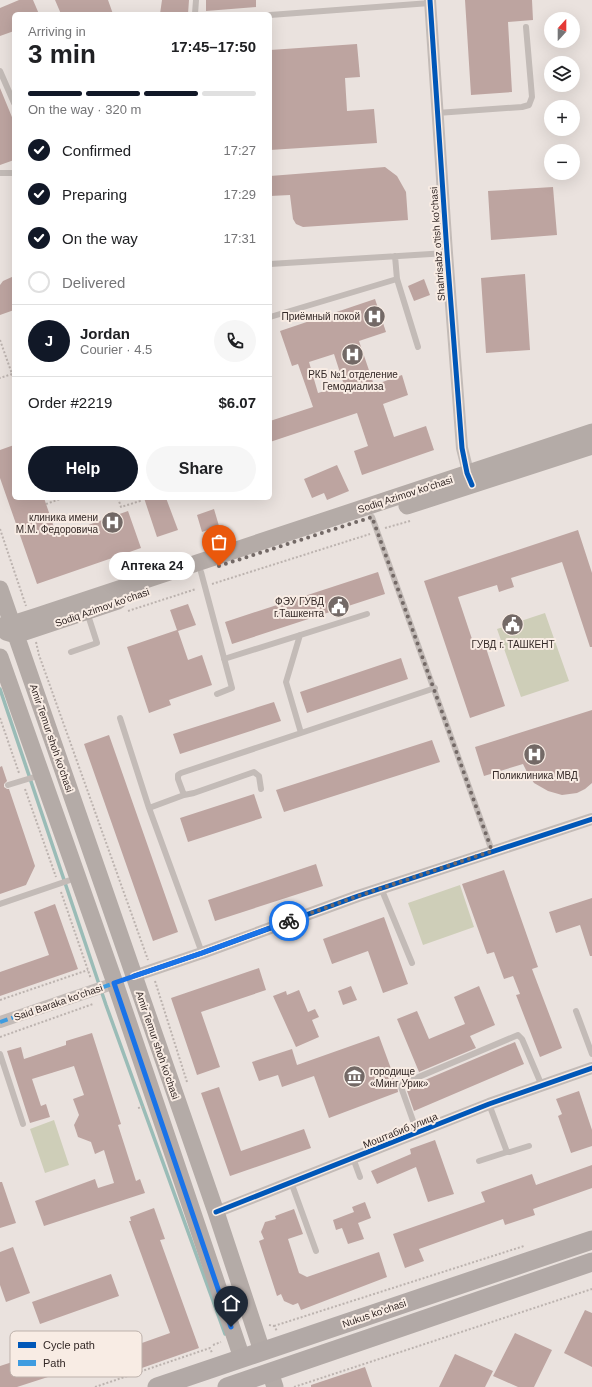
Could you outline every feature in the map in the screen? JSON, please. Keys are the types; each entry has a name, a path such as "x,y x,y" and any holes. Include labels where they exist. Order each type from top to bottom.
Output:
{"main road":[{"name":"Sodiq Azimov ko'chasi","path":"6,627 87,612 203,579 372,518 592,432"},
{"name":"Sodiq Azimov ko'chasi","path":"469,479 592,446"},
{"name":"Sodiq Azimov ko'chasi","path":"6,627 372,518"},
{"name":"Amir Temur shoh ko'chasi","path":"0,589 6,627 134,976 273,1380"},
{"name":"Amir Temur shoh ko'chasi","path":"0,657 31,778 114,983 250,1383"},
{"name":"Said Baraka ko'chasi","path":"114,983 134,976"},
{"path":"194,1219 216,1212"},
{"name":"Nukus ko'chasi","path":"157,1387 592,1240"},
{"path":"227,1387 273,1380 592,1262"}],"street":[{"name":"Shahrisabz o'tish ko'chasi","path":"430,1 462,448 469,479"},
{"name":"Said Baraka ko'chasi","path":"134,976 381,888 592,819"},
{"name":"Said Baraka ko'chasi","path":"0,1022 114,983"},
{"name":"Моштабиб улица","path":"216,1212 489,1104 592,1068"}],"lane":[{"path":"195,12 196,0"},
{"path":"272,15 430,1"},
{"path":"437,113 522,108 529,105 532,98 526,27"},
{"path":"0,71 12,98"},
{"path":"0,173 12,173"},
{"path":"272,264 447,253"},
{"path":"395,256 397,279 418,347"},
{"path":"272,316 397,279"},
{"path":"372,518 492,851"},
{"path":"203,579 232,688 217,694"},
{"path":"71,652 97,643 87,612"},
{"path":"224,659 367,614"},
{"path":"300,635 286,682 301,733"},
{"path":"184,795 178,779 178,775 180,773 434,688"},
{"path":"120,718 150,808 202,953"},
{"path":"150,808 254,772 259,776 262,789"},
{"path":"8,785 31,778"},
{"path":"0,904 73,879"},
{"path":"381,888 412,963"},
{"path":"576,1011 592,1054"},
{"path":"417,1132 401,1087 402,1084 518,1036 522,1039 542,1086"},
{"path":"0,1054 23,1124"},
{"path":"489,1104 507,1152"},
{"path":"479,1161 529,1146"},
{"path":"353,1158 360,1177"},
{"path":"291,1182 316,1251"}],"path":[{"path":"0,340 12,374 0,378"},
{"path":"46,504 53,500"},
{"path":"119,500 121,507 140,500"},
{"path":"126,612 203,579 372,518 414,519"},
{"path":"0,529 28,609"},
{"path":"18,593 22,592"},
{"path":"36,636 39,655 152,970 187,1083"},
{"path":"0,718 31,778 59,884 95,990"},
{"path":"0,1000 88,970"},
{"path":"0,1037 99,1002"},
{"path":"268,1325 274,1326 524,1246"},
{"path":"294,1387 592,1289"},
{"path":"274,1326 278,1334"},
{"path":"213,1345 223,1341"},
{"path":"142,1371 210,1348"},
{"path":"95,1387 124,1377"}],"green space":[{"path":"545,613 569,681 521,697 497,629"},
{"path":"460,885 474,927 423,945 408,903"},
{"path":"54,1120 69,1165 45,1173 30,1129"}],"building":[{"path":"19,0 33,0 38,12 12,12 12,32 0,36 0,8"},
{"path":"55,0 108,0 112,12 60,12"},
{"path":"162,0 189,0 188,12 160,12"},
{"path":"206,0 256,0 256,7 206,11"},
{"path":"465,0 532,0 533,20 508,22 512,92 471,95"},
{"path":"357,44 360,77 345,78 347,111 374,109 377,143 272,150 272,50"},
{"path":"0,88 12,117 12,161 0,165"},
{"path":"385,167 397,176 406,192 408,220 303,227 296,224 293,219 290,195 272,196 272,176"},
{"path":"553,187 557,235 491,240 488,191"},
{"path":"525,274 530,350 486,353 481,278"},
{"path":"12,277 12,311 0,315 0,285 3,281"},
{"path":"424,279 430,295 414,301 408,286"},
{"path":"375,299 386,332 359,341 374,385 402,375 408,395 383,404 394,437 426,426 434,450 362,475 354,451 368,446 357,413 272,441 272,420 313,407 298,364 292,366 280,331","holes":["334,354 344,385 318,393 309,362"]},
{"name":"клиника имени М.М. Федоровича","path":"12,446 12,500 45,500 57,536 128,511 141,548 37,584 0,478 0,450"},
{"path":"337,465 349,491 327,500 324,493 312,498 304,479"},
{"path":"145,500 167,500 178,530 157,537"},
{"path":"214,509 219,526 202,532 197,515"},
{"path":"578,530 592,573 592,647 590,647 562,562 511,578 514,587 499,592 497,585 458,597 475,648 485,645 505,706 470,718 424,581"},
{"path":"378,572 385,594 232,644 225,622"},
{"path":"188,604 196,625 178,631 188,660 202,655 212,685 169,700 171,705 149,713 127,647 177,630 170,610"},
{"path":"401,658 408,679 307,713 300,692"},
{"path":"274,702 281,721 180,754 173,734"},
{"name":"Поликлиника МВД","path":"592,710 592,783 585,789 577,793 562,795 548,791 534,783 523,764 484,776 475,747"},
{"path":"109,735 178,932 153,941 84,744"},
{"path":"432,740 440,762 284,812 276,790"},
{"path":"2,766 7,781 4,784 4,787 9,789 35,866 26,885 0,894 0,767"},
{"path":"254,794 262,818 188,842 180,818"},
{"path":"316,864 323,886 215,921 208,900"},
{"path":"504,870 538,967 532,969 562,1048 540,1057 516,995 520,994 513,976 504,979 494,952 487,954 462,884"},
{"path":"592,898 592,956 590,956 580,925 556,933 549,912"},
{"path":"55,904 78,969 0,996 0,972 49,955 34,912"},
{"path":"384,917 408,984 383,993 368,951 332,964 323,939"},
{"path":"259,968 266,990 201,1012 220,1067 197,1075 171,998"},
{"path":"351,986 357,1000 343,1005 338,991"},
{"path":"479,986 495,1025 470,1036 476,1048 419,1072 397,1019 417,1011 429,1039 465,1024 454,997"},
{"path":"299,990 308,1012 315,1009 319,1017 312,1020 319,1037 296,1047 273,996 286,991 287,995"},
{"path":"92,1033 121,1124 118,1125 136,1181 140,1179 145,1193 44,1226 35,1201 95,1179 98,1188 114,1183 104,1150 95,1154 91,1142 78,1137 74,1125 79,1115 73,1099 84,1095 74,1066 32,1079 41,1106 46,1104 50,1117 30,1123 7,1051 21,1047 24,1059 66,1045 66,1041"},
{"name":"городище «Минг Урик»","path":"379,1036 397,1085 398,1092 329,1118 314,1076 282,1087 278,1075 259,1081 252,1062 292,1049 297,1065"},
{"path":"515,1042 524,1064 414,1111 406,1088"},
{"path":"219,1087 241,1151 304,1129 311,1148 230,1176 201,1093"},
{"path":"579,1091 592,1130 592,1146 571,1153 558,1116 562,1114 556,1099"},
{"path":"435,1140 454,1194 428,1202 416,1167 377,1184 371,1171 411,1154 410,1149"},
{"path":"592,1165 592,1188 533,1209 535,1215 505,1225 503,1219 419,1249 424,1261 405,1268 393,1234 485,1202 481,1192 532,1174 536,1185"},
{"path":"0,1182 2,1182 16,1223 0,1228"},
{"path":"365,1202 371,1218 358,1223 364,1239 348,1244 342,1228 336,1230 333,1220 354,1212 352,1207"},
{"path":"154,1208 165,1239 160,1240 199,1348 142,1368 142,1343 170,1333 129,1221 131,1221 130,1217"},
{"path":"294,1209 303,1234 288,1239 299,1273 307,1277 379,1252 387,1277 301,1310 298,1303 293,1305 284,1301 281,1294 277,1296 259,1241 264,1239 261,1232 265,1222 276,1219 275,1216"},
{"path":"13,1247 30,1293 6,1302 0,1285 0,1252"},
{"path":"111,1274 119,1296 40,1324 32,1302"},
{"path":"585,1310 592,1313 592,1367 564,1353"},
{"path":"515,1333 552,1350 534,1387 518,1387 493,1376"},
{"path":"455,1354 493,1371 485,1387 439,1387"},
{"path":"10,1363 10,1377 48,1377 17,1387 0,1387 0,1366"},
{"path":"365,1367 372,1387 311,1387 311,1385"}],"waterway":[{"path":"0,689 106,1005 225,1334"}],"marked path":[{"path":"0,1022 115,983"}],"cycle path":[{"path":"430,0 462,448 467,473 472,485"},
{"path":"134,976 202,953 358,896 592,819"},
{"path":"216,1212 489,1104 592,1068"}],"way so far":[{"path":"219,566 372,517 492,851 289,921"}],"place":[{"name":"Приёмный покой","path":"375,316"},
{"name":"РКБ №1 отделение Гемодиализа","path":"353,354"},
{"name":"клиника имени М.М. Федоровича","path":"113,523"},
{"name":"Аптека 24","path":"219,566"},
{"name":"ФЭУ ГУВД г.Ташкента","path":"339,607"},
{"name":"ГУВД г. ТАШКЕНТ","path":"513,624"},
{"name":"Поликлиника МВД","path":"535,755"},
{"name":"городище «Минг Урик»","path":"354,1077"}],"route":[{"path":"231,1327 114,983 289,921"}]}
